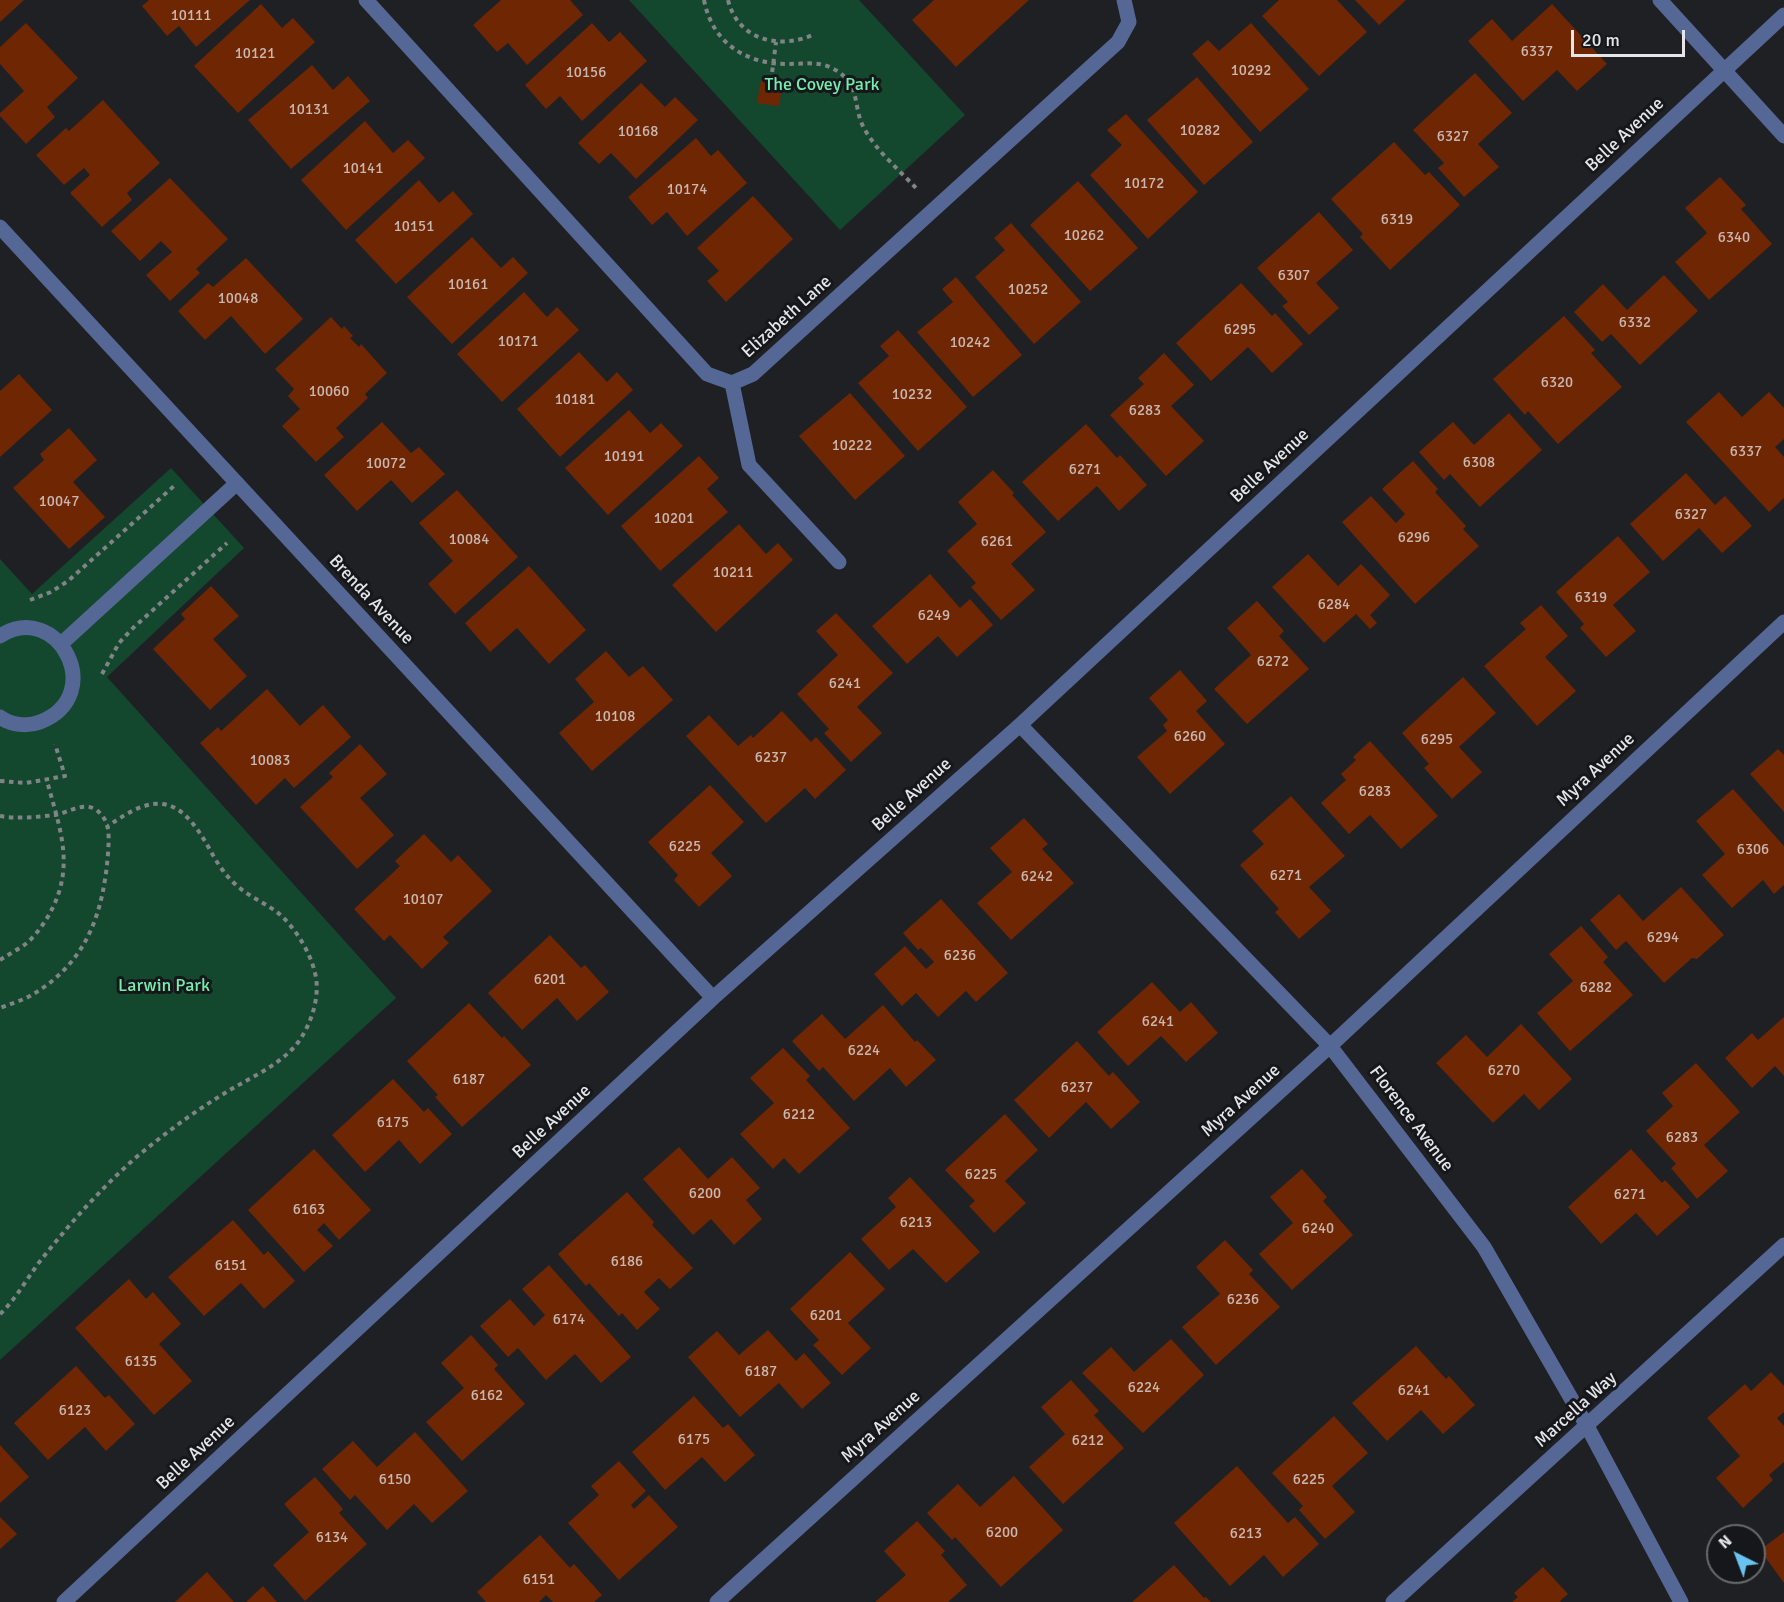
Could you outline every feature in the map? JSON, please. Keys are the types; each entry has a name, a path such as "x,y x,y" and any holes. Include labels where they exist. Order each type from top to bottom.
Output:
{"street":[{"path":"366,0 707,374 732,383 749,465 839,562"},
{"name":"Elizabeth Lane","path":"732,383 753,374 1118,42 1129,22 1124,0"},
{"path":"1660,0 1784,136"},
{"name":"Belle Avenue","path":"64,1602 713,998 1020,725 1784,15"},
{"name":"Brenda Avenue","path":"0,227 713,998"},
{"path":"61,644 237,483"},
{"name":"Myra Avenue","path":"717,1602 1330,1046 1784,622"},
{"path":"0,636 20,628 36,629 50,634 61,644 70,659 74,675 72,691 64,705 52,717 37,723 21,725 0,717"},
{"name":"Florence Avenue","path":"1020,725 1330,1046 1484,1247 1587,1426 1681,1602"},
{"name":"Marcella Way","path":"1393,1602 1784,1245"}],"path":[{"path":"702,0 711,23 723,39 753,60 774,64 816,63 840,73 855,91 860,118 866,131 935,209"},
{"path":"728,0 730,9 746,29 758,36 776,42 792,42 815,34"},
{"path":"771,81 776,42"},
{"path":"26,600 51,592 68,580 174,486"},
{"path":"100,681 112,654 133,628 227,543"},
{"path":"0,781 27,783 65,776 54,743 63,738"},
{"path":"0,960 28,942 47,919 59,895 65,868 64,843 47,780"},
{"path":"0,1314 10,1305 40,1262 90,1202 139,1156 185,1118 273,1065 296,1044 309,1022 316,1000 315,973 307,950 293,930 278,913 235,884 218,864 191,820 182,810 156,803 143,805 108,826"},
{"path":"0,816 56,815 82,807 92,807 104,816 108,826 106,884 98,916 83,948 54,980 28,997 0,1008"}],"green space":[{"name":"The Covey Park","path":"629,0 859,0 965,115 840,230"},
{"name":"Larwin Park","path":"171,468 244,548 107,677 396,998 0,1360 0,559 32,594"}],"building":[{"path":"0,0 24,0 0,22"},
{"path":"149,0 250,0 196,47 179,26 167,36 142,6"},
{"path":"501,0 570,0 583,15 527,65 508,43 497,52 473,25"},
{"path":"934,0 1029,0 956,67 912,20"},
{"path":"1279,0 1337,0 1367,32 1319,76 1262,16"},
{"path":"1355,0 1406,0 1379,25"},
{"path":"261,4 282,28 293,18 315,42 238,113 194,66"},
{"path":"1552,4 1607,64 1577,91 1557,70 1523,101 1468,41 1492,19 1512,41"},
{"path":"26,23 78,78 47,107 55,117 26,144 0,116 0,113 24,91 0,64 0,47"},
{"path":"592,23 609,42 620,32 647,61 582,121 560,96 546,109 525,85"},
{"path":"1251,23 1309,89 1260,132 1192,54 1208,40 1219,51"},
{"path":"312,65 333,90 348,76 370,101 291,169 248,120"},
{"path":"1475,73 1512,113 1478,144 1499,167 1464,197 1438,168 1444,163 1413,130"},
{"path":"1197,77 1253,142 1204,185 1147,120"},
{"path":"761,80 783,83 779,106 757,103"},
{"path":"641,83 665,107 675,97 698,120 636,179 611,153 599,164 578,143"},
{"path":"103,100 160,163 127,193 132,200 102,227 70,193 90,175 84,168 64,185 36,155 66,128 69,131"},
{"path":"1126,114 1198,192 1148,239 1090,175 1122,145 1107,130"},
{"path":"365,121 393,153 408,140 425,158 346,230 301,180"},
{"path":"696,138 711,156 718,150 747,183 687,236 667,212 652,225 628,197"},
{"path":"1394,142 1425,175 1429,172 1460,205 1390,270 1360,237 1363,234 1331,199"},
{"path":"1720,177 1746,205 1741,209 1772,244 1709,300 1675,262 1707,233 1685,208"},
{"path":"170,178 228,239 196,269 200,273 170,301 146,275 172,252 161,241 140,261 111,231"},
{"path":"419,180 439,203 453,191 473,214 396,284 355,240"},
{"path":"1078,181 1138,248 1090,291 1030,225"},
{"path":"753,196 793,239 726,302 707,281 719,271 697,248"},
{"path":"1319,212 1353,250 1316,283 1339,308 1309,335 1282,306 1288,302 1257,268"},
{"path":"1011,223 1081,302 1034,344 975,277 1005,250 994,238"},
{"path":"472,237 501,268 513,257 528,273 452,344 407,297"},
{"path":"246,258 303,319 265,354 231,316 205,340 178,311 208,283 213,287"},
{"path":"1664,275 1698,311 1640,365 1611,334 1602,342 1574,312 1603,284 1627,310"},
{"path":"956,277 1022,355 973,397 917,332 953,302 942,289"},
{"path":"1241,283 1272,316 1275,313 1303,344 1272,373 1248,347 1211,381 1176,343"},
{"path":"524,292 547,317 557,307 579,330 502,402 457,354"},
{"path":"1564,316 1595,350 1591,353 1622,387 1558,444 1528,411 1525,415 1493,379"},
{"path":"331,317 342,329 344,326 353,336 350,338 359,347 361,344 387,373 365,394 368,398 336,428 344,437 316,462 282,426 300,409 288,396 294,389 275,369"},
{"path":"898,330 967,407 918,451 858,383 889,356 880,346"},
{"path":"579,352 607,382 617,372 633,390 560,457 517,409"},
{"path":"1164,353 1194,385 1171,406 1204,441 1166,476 1110,415 1144,384 1138,378"},
{"path":"19,374 52,410 0,457 0,391"},
{"path":"1719,392 1742,417 1769,392 1784,408 1784,439 1775,447 1784,457 1784,498 1769,512 1686,422"},
{"path":"850,393 905,456 855,500 799,436"},
{"path":"629,410 650,433 661,423 683,446 608,515 565,468"},
{"path":"1509,413 1542,450 1480,507 1450,474 1444,480 1419,452 1453,422 1474,445"},
{"path":"382,422 411,453 419,447 445,474 412,503 391,480 357,511 324,475"},
{"path":"1086,424 1117,458 1120,455 1147,485 1119,511 1097,486 1058,521 1022,482"},
{"path":"69,428 97,460 73,482 105,517 69,549 13,488 44,460 40,454"},
{"path":"699,456 719,478 707,489 728,512 660,571 621,526"},
{"path":"1413,461 1438,489 1435,492 1466,526 1463,529 1479,546 1415,604 1342,522 1371,496 1396,523 1405,514 1382,489"},
{"path":"993,470 1014,493 1012,495 1046,532 1011,564 1035,590 1001,620 971,587 976,583 947,551 977,524 958,502"},
{"path":"1686,473 1715,505 1725,496 1752,526 1722,553 1699,528 1663,561 1630,524"},
{"path":"457,490 518,557 455,614 428,584 453,561 419,523"},
{"path":"739,524 766,554 778,543 793,560 716,632 672,585"},
{"path":"1618,536 1650,572 1613,605 1636,631 1606,657 1580,628 1584,624 1556,592"},
{"path":"1308,554 1338,586 1361,564 1390,595 1370,615 1377,623 1370,629 1356,614 1324,643 1272,587"},
{"path":"529,566 586,630 549,664 517,628 490,652 465,623"},
{"path":"930,574 960,608 970,599 993,625 957,657 938,636 907,664 872,626"},
{"path":"211,586 239,616 213,639 247,676 210,710 153,649 185,619 181,614"},
{"path":"1257,601 1284,631 1279,636 1309,669 1247,724 1214,689 1251,655 1227,628"},
{"path":"1541,605 1568,636 1545,657 1576,691 1537,726 1484,666 1526,629 1520,623"},
{"path":"836,613 893,673 857,707 882,733 851,762 824,733 829,729 797,694 838,655 816,631"},
{"path":"606,651 629,677 643,666 673,700 592,771 559,733 594,702 575,679"},
{"path":"1180,670 1207,701 1196,711 1225,744 1170,794 1137,757 1167,731 1163,725 1168,720 1149,698"},
{"path":"1463,677 1496,713 1459,747 1482,772 1452,799 1424,768 1429,764 1402,733"},
{"path":"267,689 300,726 323,705 351,737 294,788 285,778 256,805 200,743 218,727 221,731"},
{"path":"782,711 811,742 816,737 846,770 815,799 805,788 766,823 686,736 709,715 738,746 751,735 753,738"},
{"path":"1370,741 1438,816 1401,849 1370,815 1349,834 1321,803 1346,780 1341,774 1356,760 1353,757"},
{"path":"360,744 387,774 360,798 394,835 357,869 300,807 333,777 329,773"},
{"path":"1778,749 1784,755 1784,812 1750,774"},
{"path":"710,785 744,822 711,853 732,876 699,907 674,880 678,875 648,842"},
{"path":"1733,789 1784,846 1784,885 1774,894 1763,880 1732,908 1702,875 1725,854 1696,821"},
{"path":"1291,796 1345,856 1309,887 1331,911 1299,939 1275,912 1279,909 1240,865 1264,844 1252,831"},
{"path":"1024,818 1048,844 1042,849 1074,883 1011,940 977,903 1012,872 990,848"},
{"path":"424,834 451,862 458,855 492,891 443,937 449,943 422,969 390,935 384,941 354,909 400,866 395,861"},
{"path":"1681,887 1724,935 1697,959 1692,958 1664,983 1626,941 1616,950 1590,920 1619,894 1643,921"},
{"path":"941,899 1008,973 976,1002 966,991 938,1017 916,993 902,1006 874,974 905,946 926,969 934,962 921,948 918,950 903,933"},
{"path":"1581,926 1608,957 1603,962 1633,995 1570,1051 1537,1013 1573,981 1549,954"},
{"path":"550,935 581,968 585,965 609,992 577,1021 557,998 522,1030 488,993"},
{"path":"1152,982 1180,1012 1191,1002 1218,1033 1186,1062 1161,1036 1128,1066 1097,1032"},
{"path":"469,1003 531,1065 462,1127 435,1097 438,1095 407,1061"},
{"path":"883,1005 915,1042 917,1040 936,1060 906,1087 890,1068 854,1101 823,1067 819,1071 792,1041 822,1014 845,1039"},
{"path":"1784,1017 1784,1076 1775,1066 1752,1088 1725,1058 1752,1033 1758,1040"},
{"path":"1521,1024 1572,1079 1539,1110 1524,1094 1493,1123 1436,1063 1466,1035 1487,1057"},
{"path":"1077,1041 1109,1076 1113,1072 1140,1102 1111,1129 1086,1102 1049,1138 1014,1100"},
{"path":"783,1048 810,1076 806,1080 850,1128 799,1174 784,1158 773,1169 740,1134 774,1103 750,1078"},
{"path":"1696,1063 1740,1112 1704,1145 1728,1171 1697,1199 1671,1168 1676,1164 1646,1131 1673,1106 1662,1093"},
{"path":"393,1079 424,1112 428,1108 452,1134 420,1164 399,1140 365,1172 332,1135"},
{"path":"1005,1114 1038,1150 1005,1181 1026,1203 994,1233 969,1206 975,1201 945,1170"},
{"path":"679,1147 708,1179 732,1157 760,1188 746,1200 762,1219 734,1245 711,1219 693,1235 643,1179"},
{"path":"314,1149 371,1210 339,1240 324,1223 317,1230 333,1246 304,1272 248,1210"},
{"path":"1631,1149 1662,1183 1665,1180 1690,1207 1657,1236 1636,1213 1601,1244 1568,1207"},
{"path":"1302,1169 1327,1197 1323,1201 1353,1235 1292,1290 1259,1254 1293,1223 1270,1197"},
{"path":"910,1177 980,1252 946,1283 913,1249 889,1270 861,1239 896,1207 888,1198"},
{"path":"627,1192 654,1222 652,1225 693,1268 670,1289 659,1278 644,1292 660,1309 637,1330 622,1313 619,1316 589,1283 586,1286 558,1254"},
{"path":"233,1220 264,1255 268,1251 295,1281 264,1309 241,1283 204,1316 168,1277"},
{"path":"1225,1240 1253,1270 1249,1274 1280,1307 1216,1365 1182,1327 1220,1294 1196,1267"},
{"path":"850,1252 885,1289 848,1323 871,1348 842,1375 813,1345 819,1340 790,1309"},
{"path":"549,1265 631,1357 601,1383 575,1354 546,1380 518,1348 508,1357 480,1326 510,1299 534,1326 545,1315 522,1289"},
{"path":"129,1279 146,1299 153,1292 181,1324 159,1344 192,1381 154,1415 75,1328"},
{"path":"768,1330 796,1361 804,1353 831,1383 802,1409 779,1383 740,1417 688,1357 717,1331 739,1355"},
{"path":"471,1335 498,1365 494,1369 525,1404 462,1461 426,1422 464,1388 441,1363"},
{"path":"1171,1339 1204,1375 1143,1433 1082,1373 1111,1347 1134,1372"},
{"path":"1416,1346 1446,1379 1449,1376 1475,1405 1443,1434 1421,1410 1387,1441 1352,1403"},
{"path":"76,1366 105,1398 109,1395 135,1424 106,1451 85,1427 48,1460 14,1423"},
{"path":"1771,1372 1784,1386 1784,1412 1777,1418 1784,1426 1784,1462 1769,1475 1773,1480 1743,1508 1716,1478 1740,1456 1707,1418 1745,1384 1751,1391"},
{"path":"1071,1380 1099,1411 1094,1415 1124,1448 1063,1504 1029,1467 1065,1434 1041,1407"},
{"path":"694,1396 723,1428 728,1424 755,1455 725,1482 702,1457 665,1490 632,1452"},
{"path":"1334,1416 1368,1453 1332,1486 1355,1512 1325,1539 1299,1510 1303,1506 1272,1473"},
{"path":"415,1432 468,1491 432,1523 414,1504 387,1530 355,1495 350,1500 322,1469 353,1441 377,1467"},
{"path":"0,1445 29,1477 0,1503"},
{"path":"619,1461 646,1491 631,1505 634,1509 649,1495 678,1527 619,1580 568,1523 599,1495 591,1486"},
{"path":"1237,1466 1288,1523 1295,1517 1319,1544 1283,1577 1264,1555 1230,1586 1174,1523"},
{"path":"1014,1476 1063,1530 1001,1587 955,1537 952,1540 927,1513 958,1484 980,1507"},
{"path":"315,1477 343,1509 339,1513 367,1544 305,1601 273,1565 309,1532 284,1504"},
{"path":"0,1517 17,1534 0,1549"},
{"path":"917,1521 945,1551 941,1555 967,1585 948,1602 875,1602 906,1575 884,1551"},
{"path":"1784,1532 1784,1583 1766,1558 1766,1546"},
{"path":"540,1535 570,1568 574,1564 602,1595 594,1602 553,1602 546,1595 539,1602 486,1602 477,1592"},
{"path":"1174,1565 1204,1598 1206,1597 1211,1602 1132,1602"},
{"path":"1543,1567 1568,1594 1561,1602 1512,1602 1518,1597 1514,1593"},
{"path":"207,1572 234,1602 175,1602"},
{"path":"263,1586 277,1602 246,1602"}]}
